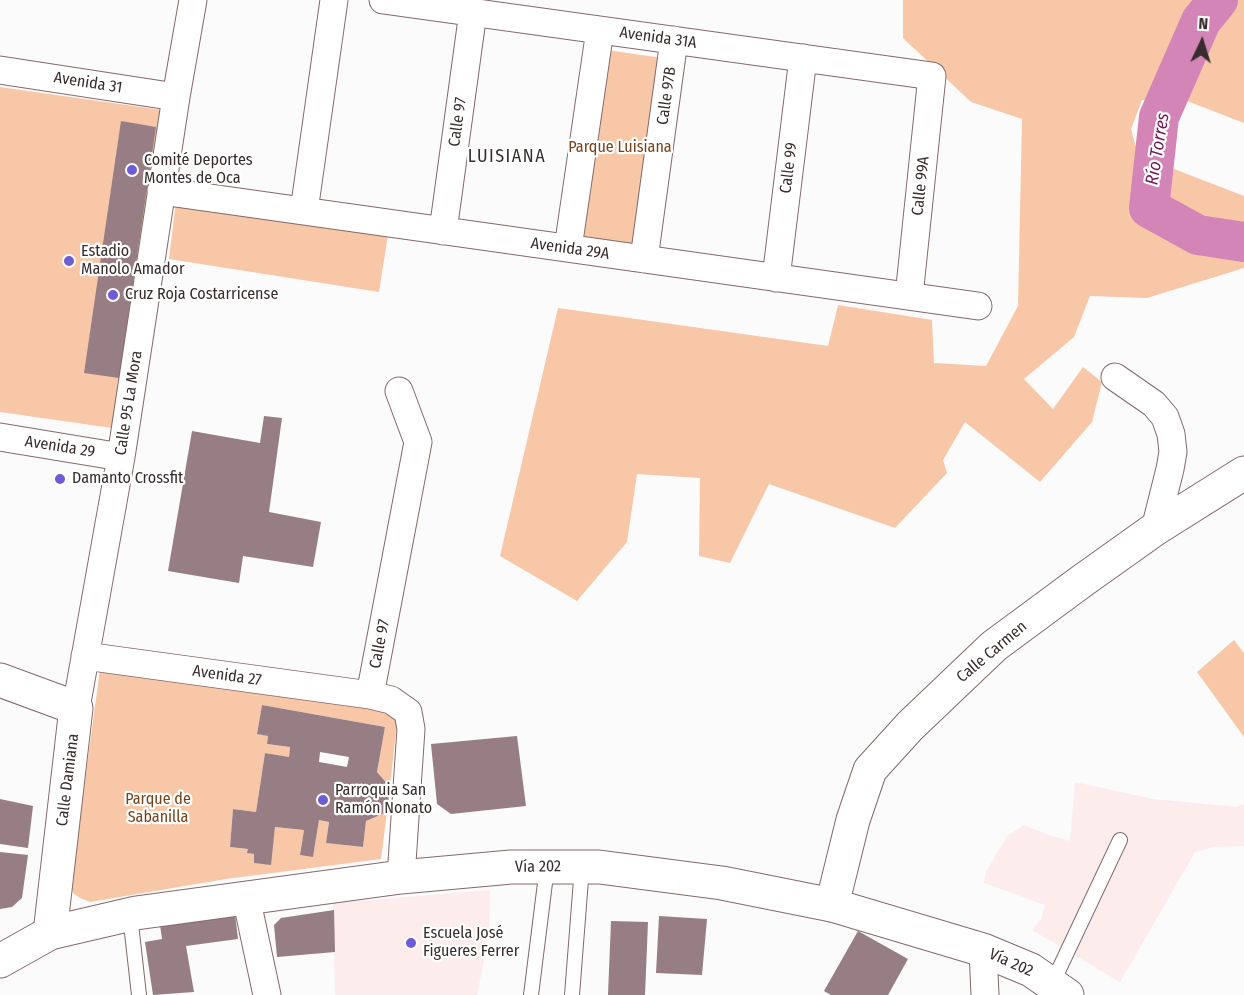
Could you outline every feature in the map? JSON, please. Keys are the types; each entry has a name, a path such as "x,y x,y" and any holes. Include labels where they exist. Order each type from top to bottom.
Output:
{"main road":[{"name":"Calle Carmen","path":"832,905 853,820 870,770 910,726 994,646 1155,529 1244,473"},
{"path":"0,680 76,708"},
{"name":"Calle Damiana","path":"50,933 76,708"},
{"name":"Vía 202","path":"0,961 50,933 130,915 401,877 511,867 599,867 722,883 832,905 983,950 1032,970 1060,990"}],"street":[{"name":"Calle 95 La Mora","path":"76,708 121,457 161,191 193,0"},
{"path":"304,211 334,0"},
{"name":"Avenida 31A","path":"383,0 932,76"},
{"name":"Calle 97","path":"443,231 472,12"},
{"path":"568,248 600,30"},
{"name":"Calle 97B","path":"644,259 674,40"},
{"name":"Calle 99","path":"776,278 803,58"},
{"name":"Avenida 31","path":"0,70 176,97"},
{"name":"Calle 99A","path":"909,296 932,76"},
{"name":"Avenida 29A","path":"161,191 978,306"},
{"path":"1115,377 1154,404 1165,417 1171,434 1173,452 1170,470 1155,529"},
{"name":"Calle 97","path":"370,695 418,442 399,391"},
{"name":"Avenida 29","path":"0,437 121,457"},
{"name":"Avenida 27","path":"85,656 370,695"},
{"path":"370,695 391,700 408,712 411,729 401,877"},
{"path":"246,897 267,995"},
{"path":"983,950 985,995"}],"lane":[{"path":"1060,990 1120,840"},
{"path":"531,995 547,867"},
{"path":"572,995 582,867"},
{"path":"130,915 139,995"}],"shaded area":[{"path":"1075,782 1153,799 1236,807 1244,804 1244,846 1215,847 1195,852 1120,982 1032,930 1041,919 1045,905 984,883 986,872 1007,836 1024,825 1070,841"},
{"name":"Escuela José Figueres Ferrer","path":"490,890 489,935 477,995 335,995 333,903"}],"green space":[{"path":"903,0 1244,0 1244,123 1187,101 1142,100 1131,129 1138,155 1244,196 1244,268 1147,298 1090,296 1074,337 1024,379 1053,409 1083,367 1102,382 1092,422 1040,482 965,422 943,460 947,473 895,528 769,484 730,563 699,556 700,478 637,474 627,542 577,601 500,556 558,308 828,346 838,305 932,320 934,363 986,366 1018,306 1022,119 971,102 903,38"},
{"name":"Parque Luisiana","path":"607,50 662,58 633,245 578,237"},
{"name":"Estadio Manolo Amador","path":"0,87 162,110 112,428 0,412"},
{"path":"176,201 388,235 379,292 169,259"},
{"path":"1234,640 1244,653 1244,737 1197,672"},
{"name":"Parque de Sabanilla","path":"100,669 385,707 397,722 390,787 377,772 385,727 262,705 257,734 268,736 267,744 290,747 289,757 265,753 256,812 233,809 230,847 248,849 248,853 254,854 254,863 270,864 275,827 304,830 300,855 313,856 319,820 329,822 326,843 363,847 366,821 387,812 381,859 226,879 90,902 80,898 73,893 71,885"}],"building":[{"name":"Cruz Roja Costarricense","path":"121,121 156,127 119,378 84,373"},
{"path":"264,416 282,418 269,512 321,522 313,567 243,556 239,583 168,571 192,431 260,443"},
{"path":"262,705 385,727 377,772 390,787 387,812 366,821 363,847 326,843 329,822 319,820 313,857 300,855 304,830 275,827 271,865 254,863 254,854 247,853 248,849 230,847 233,809 256,812 265,753 289,757 290,747 267,744 268,736 257,734","holes":["320,752 349,757 347,767 319,762"]},
{"path":"517,736 526,806 451,814 437,804 431,744"},
{"path":"0,799 33,806 28,848 0,844"},
{"path":"0,852 28,855 22,898 12,907 0,909"},
{"path":"334,910 335,952 277,957 274,925 281,918"},
{"path":"235,914 238,939 186,946 194,992 153,995 145,942 162,939 160,925"},
{"path":"659,916 707,919 702,975 656,973"},
{"path":"611,921 648,922 645,995 608,995"},
{"path":"858,931 908,959 888,995 831,995 824,991"}],"waterway":[{"name":"Río Torres","path":"1218,0 1201,21 1159,117 1149,208 1198,235 1244,242"}],"place":[{"name":"Comité Deportes Montes de Oca","path":"132,170"},
{"name":"Estadio Manolo Amador","path":"69,261"},
{"name":"Cruz Roja Costarricense","path":"113,295"},
{"name":"Damanto Crossfit","path":"60,479"},
{"name":"Parroquia San Ramón Nonato","path":"323,800"},
{"name":"Escuela José Figueres Ferrer","path":"411,943"}],"district":[{"name":"LUISIANA","path":"507,157"}]}
